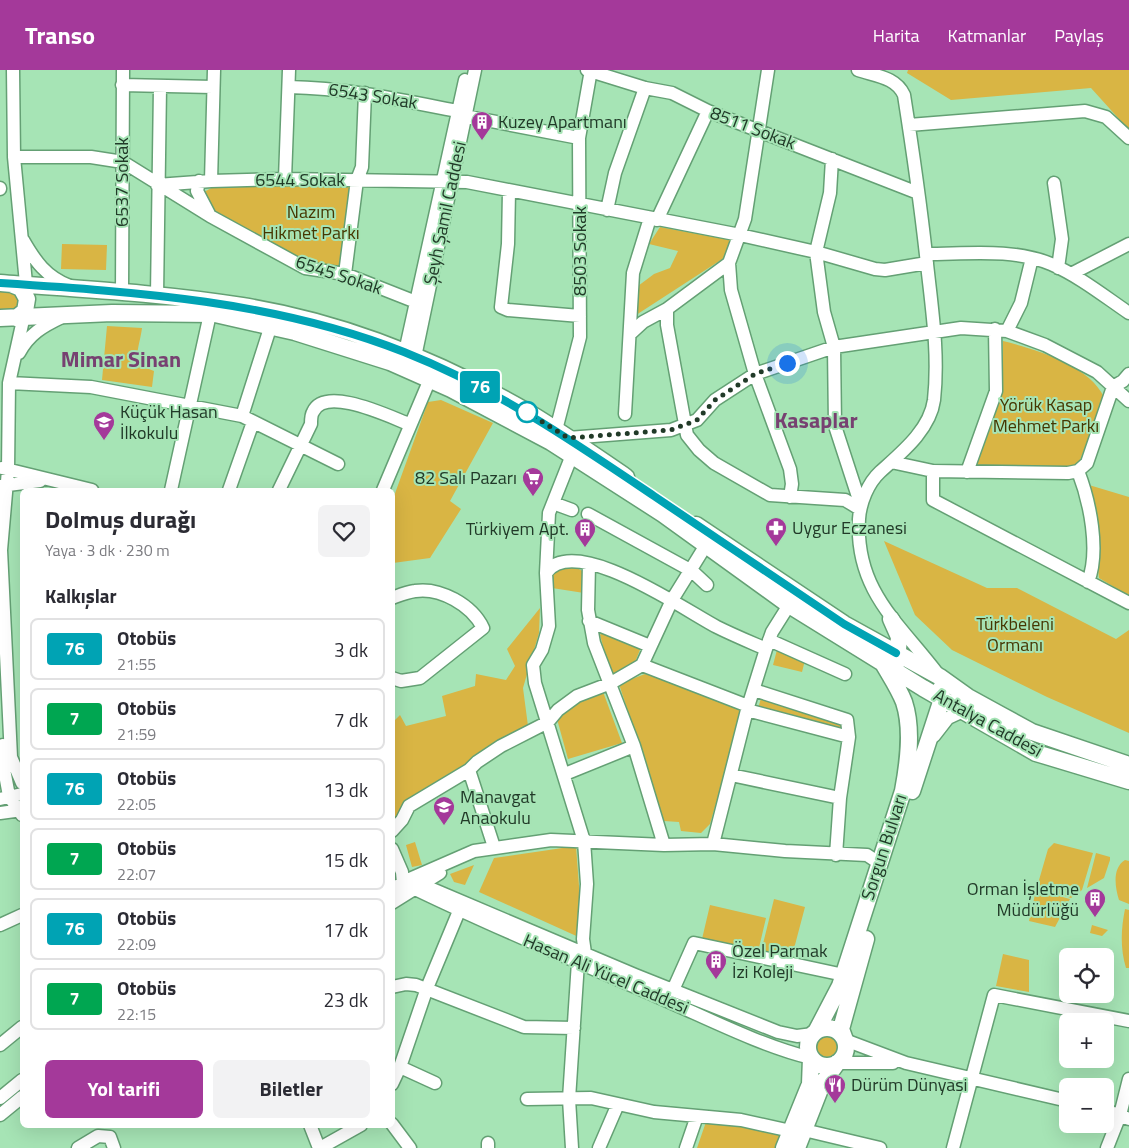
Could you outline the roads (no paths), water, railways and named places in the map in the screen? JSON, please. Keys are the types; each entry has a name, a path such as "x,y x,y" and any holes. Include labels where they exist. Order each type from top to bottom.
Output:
{"main road":[{"name":"Antalya Caddesi","path":"16,302 79,289 157,295 243,306 288,316 410,355 500,397 562,434 844,624 940,677 968,697 1032,732 1129,765"},
{"name":"Antalya Caddesi","path":"16,302 64,316 112,312 210,314 271,325 390,362 430,379 508,418 572,455 663,514 789,605 942,699 1036,753 1129,781"},
{"path":"891,619 899,637 896,653 899,691"},
{"name":"Sorgun Bulvarı","path":"815,1032 823,1023 844,975 903,791 907,769 909,724 899,691 881,660"},
{"path":"940,677 942,699"},
{"name":"Sorgun Bulvarı","path":"845,1040 841,1029 848,1002 889,861 942,699"},
{"path":"784,1148 797,1130 822,1084 845,1053 845,1040 836,1030 824,1028 815,1032 808,1046 812,1058 810,1084 797,1130 797,1148"},
{"path":"812,1058 826,1066 837,1063"}],"street":[{"path":"13,70 14,157 20,234 12,369 9,383 0,574 11,756 20,778"},
{"name":"6537 Sokak","path":"122,293 123,70"},
{"path":"210,216 197,191 205,181 214,70"},
{"path":"285,179 289,70"},
{"name":"Şeyh Şamil Caddesi","path":"410,355 448,181 467,70"},
{"name":"Şeyh Şamil Caddesi","path":"461,113 475,70"},
{"name":"8511 Sokak","path":"590,70 645,88 672,93 708,111 918,193"},
{"name":"8503 Sokak","path":"562,434 580,337 579,138 590,70"},
{"path":"768,70 744,219 729,263 730,290 755,374 790,469 792,484 790,497"},
{"path":"858,70 892,80 901,89 909,125 936,330 936,377 931,412 907,447 878,474 869,487 861,507 858,538 862,565 874,592 891,619 940,677"},
{"path":"122,86 213,87"},
{"path":"157,295 157,185 160,86"},
{"name":"6543 Sokak","path":"289,87 329,88 365,93 579,138"},
{"path":"607,210 615,173 645,88"},
{"path":"345,274 357,180 362,167 365,93"},
{"path":"625,414 634,273 654,219 708,111"},
{"path":"909,125 1085,111 1106,117 1129,138"},
{"name":"6545 Sokak","path":"14,157 91,157 123,162 157,185 210,216 305,268 345,274 416,302"},
{"path":"832,159 830,193 816,252 824,312 834,347 835,426 861,507"},
{"name":"6544 Sokak","path":"157,185 205,181 285,179 448,181 740,235 885,270 926,259 998,254 1032,258 1071,274 1129,313"},
{"name":"Şeyh Şamil Caddesi","path":"410,355 416,302 448,181"},
{"path":"1054,183 1062,239 1058,268"},
{"path":"509,192 508,244 501,307 508,310 580,316"},
{"path":"20,234 42,270 60,282 79,289"},
{"path":"1071,274 1129,244"},
{"path":"967,472 996,391 1001,330 1021,303 1032,258"},
{"path":"630,334 643,322 667,309 729,263"},
{"path":"667,309 667,325 687,435 714,463 770,494 844,500 861,507"},
{"path":"171,488 210,314"},
{"path":"12,369 26,340 42,326 64,316"},
{"path":"230,488 271,325"},
{"path":"562,434 671,430 697,420 715,400 730,388 755,374 834,347 936,330 973,328 1001,330 1072,358 1097,372 1129,401"},
{"path":"892,462 933,471 1068,473 1078,471 1087,463 1113,387 1123,381 1129,374"},
{"path":"384,488 409,424 430,379"},
{"path":"9,383 91,387 190,404 248,419 338,464"},
{"path":"280,488 311,424 313,412 319,405 331,402 348,402 409,424"},
{"path":"572,455 553,503 547,527 546,573 549,626 542,650 533,665 536,683 584,841 587,884 569,1098 572,1148"},
{"path":"4,469 82,488"},
{"path":"848,470 865,477 878,474"},
{"path":"933,471 933,500 1129,603"},
{"path":"1078,471 1086,494 1094,550 1093,568 1088,582"},
{"path":"3,486 48,480"},
{"path":"553,503 572,510"},
{"path":"588,514 692,570 707,585"},
{"path":"547,527 554,556 563,561 589,564 620,573 718,627 844,674"},
{"path":"395,828 402,820 409,806 469,770 477,762 501,746 548,722 577,696 611,683 642,665 672,600 706,545"},
{"path":"546,573 552,565 563,561"},
{"path":"589,564 589,621 594,643 634,746 664,845"},
{"path":"395,597 416,590 442,594 471,611 478,618 482,628 420,678 401,681 395,679"},
{"path":"713,844 747,708 767,644 789,605"},
{"path":"589,621 650,646"},
{"path":"642,665 747,708 849,737"},
{"path":"754,690 847,720 849,737 840,798 836,854"},
{"path":"0,705 4,797"},
{"name":"Sorgun Bulvarı","path":"926,748 941,725 948,718 963,711"},
{"path":"564,774 634,746"},
{"path":"469,770 494,847"},
{"path":"731,774 840,798"},
{"path":"4,797 20,794"},
{"path":"4,797 20,810"},
{"path":"0,814 20,812"},
{"path":"395,899 408,883 474,851 551,840 664,845 713,844 867,855 879,863"},
{"path":"395,855 408,883"},
{"name":"Hasan Ali Yücel Caddesi","path":"408,883 581,958 792,1054 812,1058"},
{"name":"Hasan Ali Yücel Caddesi","path":"408,883 459,911 581,958 673,990 778,1032 797,1036 815,1032"},
{"path":"395,1078 427,988 459,911"},
{"path":"0,924 20,916"},
{"path":"673,990 694,943 844,975"},
{"path":"395,986 406,984 427,988 524,1027 574,1028"},
{"path":"953,1148 994,995 1129,1021"},
{"path":"0,1045 20,1029"},
{"path":"845,1040 906,1063 971,1080 1059,1099"},
{"path":"837,1063 906,1063"},
{"path":"400,1067 435,1083"},
{"path":"1107,1148 1124,1117 1129,1079"},
{"path":"0,1098 20,1082"},
{"path":"527,1099 591,1098 654,1112 741,1120 880,1148"},
{"path":"0,1115 20,1099"},
{"path":"599,1148 618,1104"},
{"path":"686,1148 697,1116"},
{"path":"311,1128 319,1148 355,1128"},
{"path":"395,1128 410,1148"},
{"path":"78,1148 98,1136 110,1137 114,1148"}],"place":[{"name":"Kuzey Apartmanı","path":"482,141"},
{"name":"Küçük Hasan İlkokulu","path":"104,441"},
{"name":"82 Salı Pazarı","path":"533,497"},
{"name":"Uygur Eczanesi","path":"776,547"},
{"name":"Türkiyem Apt.","path":"585,548"},
{"name":"Manavgat Anaokulu","path":"444,826"},
{"name":"Orman İşletme Müdürlüğü","path":"1095,918"},
{"name":"Özel Parmak İzi Koleji","path":"716,980"},
{"name":"Dürüm Dünyasi","path":"835,1104"}],"district":[{"name":"Mimar Sinan","path":"121,359"},
{"name":"Kasaplar","path":"816,420"}],"park label":[{"name":"Nazım Hikmet Parkı","path":"311,222"},
{"name":"Yörük Kasap Mehmet Parkı","path":"1046,415"},
{"name":"Türkbeleni Ormanı","path":"1015,634"}]}
